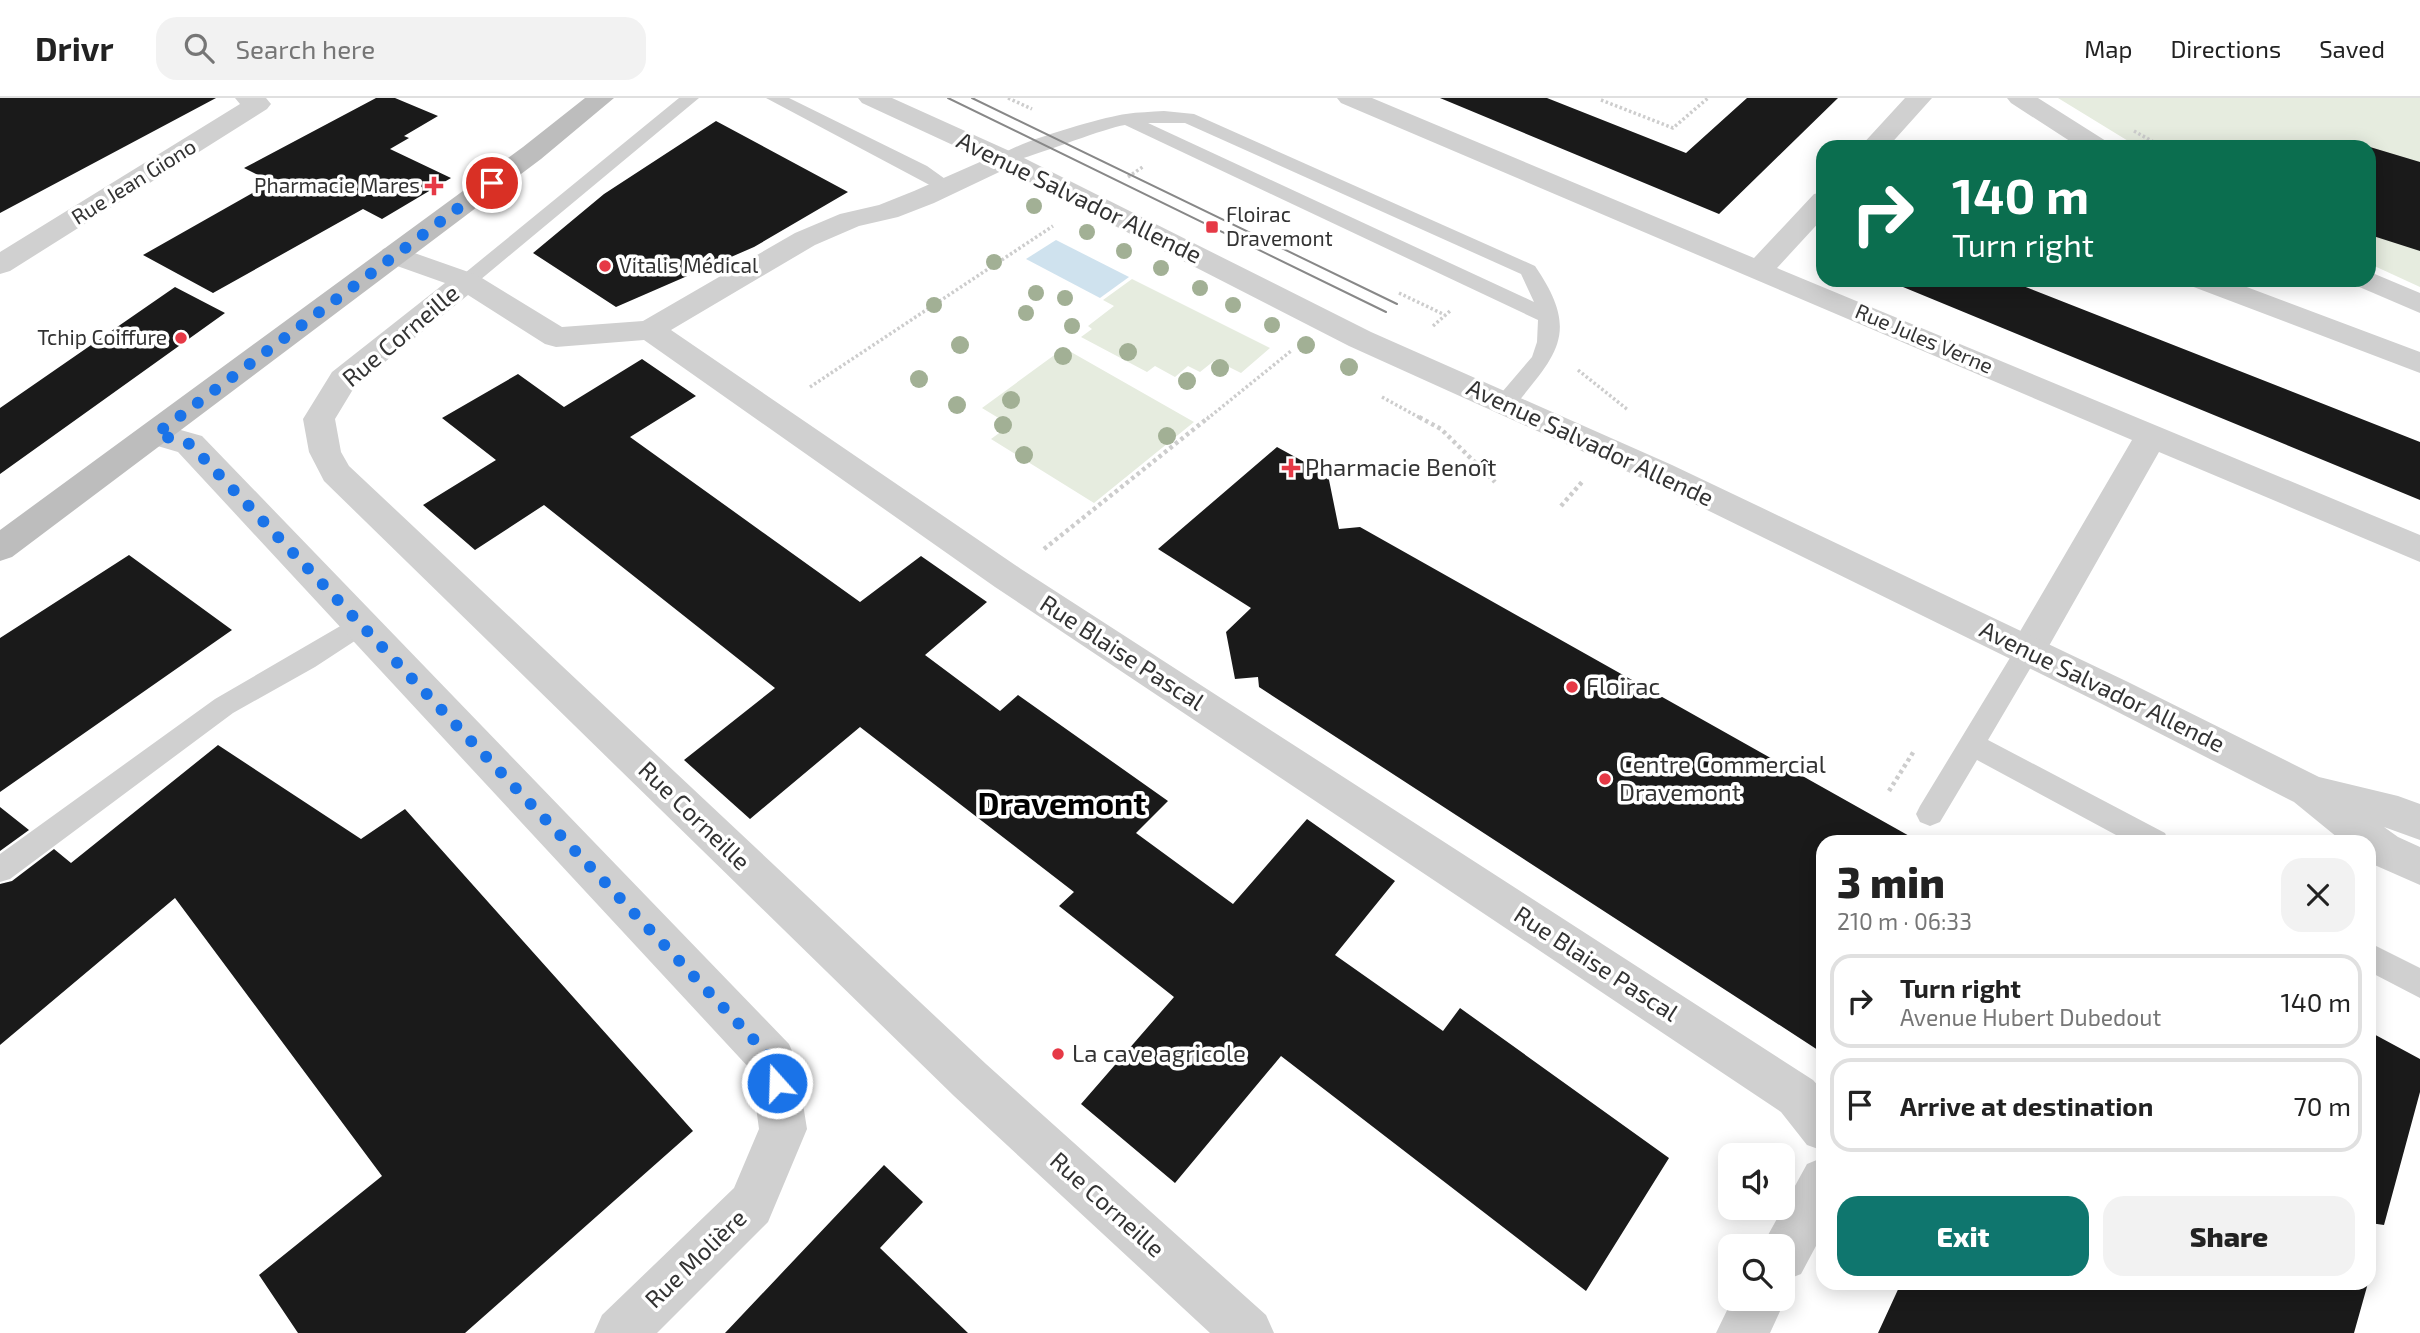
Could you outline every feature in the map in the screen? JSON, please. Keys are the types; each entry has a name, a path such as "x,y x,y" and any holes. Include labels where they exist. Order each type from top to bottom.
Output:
{"main road":[{"path":"0,548 532,153 601,98"}],"street":[{"name":"Avenue Salvador Allende","path":"871,98 1005,159 1360,339 1660,473 2028,650 2308,790 2364,835"},
{"name":"Rue Jules Verne","path":"1350,98 2420,548"},
{"path":"1880,140 1919,98"},
{"path":"2020,98 2086,140"},
{"name":"Rue Jean Giono","path":"0,265 259,100"},
{"path":"393,256 467,281 556,337 650,330 805,239 850,220 888,211 1005,159"},
{"path":"1759,270 1816,209"},
{"name":"Rue Corneille","path":"467,281 343,379 319,419 325,452 336,473 970,1080 1248,1333"},
{"path":"2376,284 2420,304"},
{"path":"2219,287 2420,363"},
{"name":"Rue Blaise Pascal","path":"650,330 1008,578 1797,1096 1816,1119"},
{"name":"Rue Molière","path":"156,434 190,444 773,1060 783,1129 751,1205 620,1333"},
{"path":"2028,650 2152,435"},
{"name":"Avenue Salvador Allende","path":"2308,790 2398,813 2420,823"},
{"name":"Avenue Salvador Allende","path":"2376,844 2420,867"},
{"path":"1795,1234 1816,1196"},
{"path":"1742,1333 1753,1311"}],"lane":[{"path":"467,281 690,98"},
{"path":"775,98 920,170 946,186"},
{"path":"1005,159 1078,131 1126,119 1161,115 1188,118 1518,265 1528,270 1536,282 1548,317 1549,333 1545,354 1505,403"},
{"path":"1126,119 1548,317"},
{"path":"0,870 224,706 306,660 361,624"},
{"path":"1930,814 2028,650"},
{"path":"1971,744 2142,835"},
{"path":"2376,960 2420,984"}],"path":[{"path":"1017,103 1025,98"},
{"path":"1595,98 1673,128 1708,98"},
{"path":"771,413 1177,144"},
{"path":"1399,293 1445,315"},
{"path":"1426,332 1452,309"},
{"path":"1008,578 1292,351"}],"shaded area":[{"path":"2058,98 2420,98 2420,287 2376,267 2376,140 2127,140"},
{"path":"1132,279 1270,348 1241,373 1215,360 1200,372 1188,366 1175,377 1155,366 1147,372 1081,337 1092,329 1088,326 1114,306 1103,300"},
{"path":"1064,348 1194,422 1094,503 991,439 1010,425 982,408"}],"water":[{"path":"1056,240 1129,277 1100,298 1026,259"}],"building":[{"path":"0,98 216,98 0,213"},
{"path":"376,98 395,98 438,116 404,136 409,138 390,149 451,178 382,219 363,209 213,293 143,255 272,182 244,168"},
{"path":"1440,98 1547,98 1686,153 1747,98 1838,98 1719,214"},
{"path":"716,121 848,192 754,247 616,307 533,253 604,194"},
{"path":"2376,149 2420,162 2420,251 2376,237"},
{"path":"175,287 225,313 0,474 0,408"},
{"path":"1903,287 2026,287 2420,442 2420,500"},
{"path":"642,359 696,396 630,437 860,602 921,556 987,602 925,655 1000,711 1018,695 1168,801 1136,833 1233,904 1307,819 1395,881 1335,955 1443,1031 1460,1008 1669,1158 1586,1291 1281,1056 1175,1183 1081,1104 1174,997 1059,906 1074,892 860,727 750,819 684,760 775,688 544,505 475,550 423,505 496,460 442,418 518,374 564,407"},
{"name":"Centre Commercial Dravemont","path":"1277,447 1328,475 1339,529 1360,527 1908,835 1816,835 1816,1049 1259,687 1258,677 1235,679 1226,632 1251,608 1158,549"},
{"path":"129,555 232,630 0,792 0,638"},
{"path":"218,745 361,839 405,809 693,1131 465,1333 298,1333 259,1275 382,1176 175,898 0,1045 0,884 12,881 54,849 71,863"},
{"path":"0,807 29,830 0,851"},
{"path":"2376,1035 2420,1059 2420,1092 2384,1225 2376,1224"},
{"path":"884,1165 923,1202 880,1248 968,1333 725,1333"},
{"path":"1898,1290 2366,1290 2354,1333 1878,1333"}],"tram line":[{"path":"948,98 1386,312"},
{"path":"972,98 1397,304"}],"place":[{"name":"Pharmacie Mares","path":"434,186"},
{"name":"Floirac Dravemont","path":"1212,227"},
{"name":"Vitalis Médical","path":"605,266"},
{"name":"Tchip Coiffure","path":"181,338"},
{"name":"Pharmacie Benoît","path":"1291,468"},
{"name":"Floirac","path":"1572,687"},
{"name":"Centre Commercial Dravemont","path":"1605,779"},
{"name":"La cave agricole","path":"1058,1054"}],"district":[{"name":"Dravemont","path":"1062,804"}],"route":[{"path":"492,183 156,434 190,444 773,1060 777,1083"}]}
